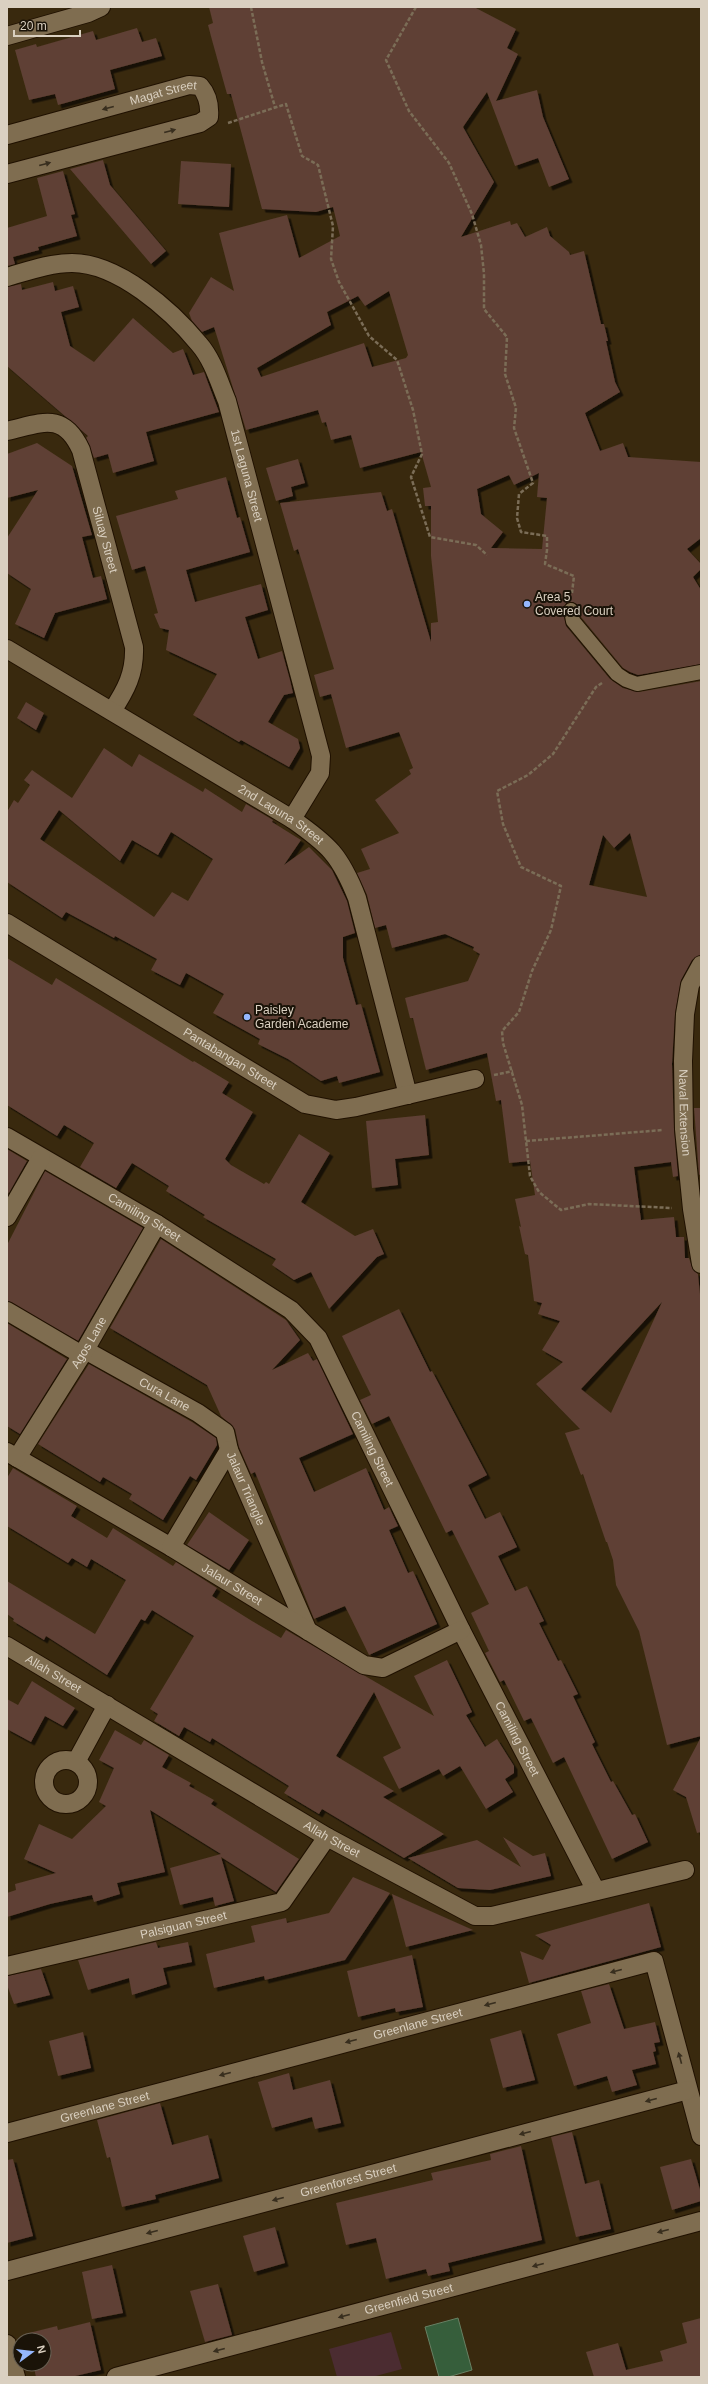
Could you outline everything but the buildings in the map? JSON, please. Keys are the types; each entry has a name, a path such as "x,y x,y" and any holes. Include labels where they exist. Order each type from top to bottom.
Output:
{"street":[{"path":"7,36 88,13 101,7"},
{"name":"Magat Street","path":"7,135 189,85 200,86 205,92 210,109 209,117 200,123 7,174"},
{"name":"1st Laguna Street","path":"7,277 50,265 72,263 96,266 119,276 173,317 200,344 210,360 226,401 321,756 320,773 292,819"},
{"name":"Siluay Street","path":"7,431 45,422 55,422 70,432 81,450 134,647 135,663 131,679 112,711"},
{"path":"571,610 573,621 618,674 626,680 638,684 701,672"},
{"name":"2nd Laguna Street","path":"7,649 292,819 323,841 337,856 348,875 357,898 408,1095"},
{"name":"Pantabangan Street","path":"7,923 305,1104 336,1110 475,1080"},
{"name":"Naval Extension","path":"701,965 690,985 685,1014 684,1128 692,1209 701,1264"},
{"name":"Camiling Street","path":"7,1137 157,1224 291,1310 318,1338 461,1630 596,1891"},
{"path":"7,1217 42,1158"},
{"name":"Agos Lane","path":"12,1455 84,1352 157,1224"},
{"name":"Cura Lane","path":"7,1311 203,1417 225,1432 229,1450"},
{"name":"Jalaur Triangle","path":"171,1547 229,1450"},
{"name":"Jalaur Triangle","path":"229,1450 308,1631"},
{"name":"Jalaur Street","path":"12,1455 171,1547 364,1665 383,1668 461,1630"},
{"name":"Allah Street","path":"7,1646 327,1836 475,1916 492,1916 685,1870"},
{"path":"76,1762 106,1704"},
{"name":"Palsiguan Street","path":"7,1966 282,1902 327,1836"},
{"name":"Greenlane Street","path":"7,2133 654,1961 701,2136"},
{"name":"Greenforest Street","path":"7,2271 688,2090"},
{"name":"Greenfield Street","path":"116,2377 701,2221"},
{"path":"7,2344 16,2377"}],"path":[{"path":"251,7 262,62 275,107"},
{"path":"416,7 386,60 410,111 441,149 449,163 472,214 481,245 484,274 484,309 507,337 505,374 514,396 516,408 514,428 533,483 519,494 517,518 521,532 547,536 548,550 544,564 574,576 571,610"},
{"path":"232,122 286,104 302,156 318,165 332,226 331,259 339,282 369,336 397,360 413,410 422,454 411,477 430,537 476,545 487,555"},
{"path":"618,674 596,687 553,754 528,775 497,791 503,824 521,867 561,886 551,930 532,971 519,1012 502,1032 503,1043 522,1105 530,1176 539,1192 561,1210 589,1204 692,1209"},
{"path":"526,1141 684,1128"}],"shaded area":[{"path":"458,2318 472,2370 448,2377 439,2377 425,2327"},
{"path":"391,2332 402,2369 372,2377 337,2377 329,2349"}],"place":[{"name":"Area 5 Covered Court","path":"527,604"},
{"name":"Paisley Garden Academe","path":"247,1017"}]}
